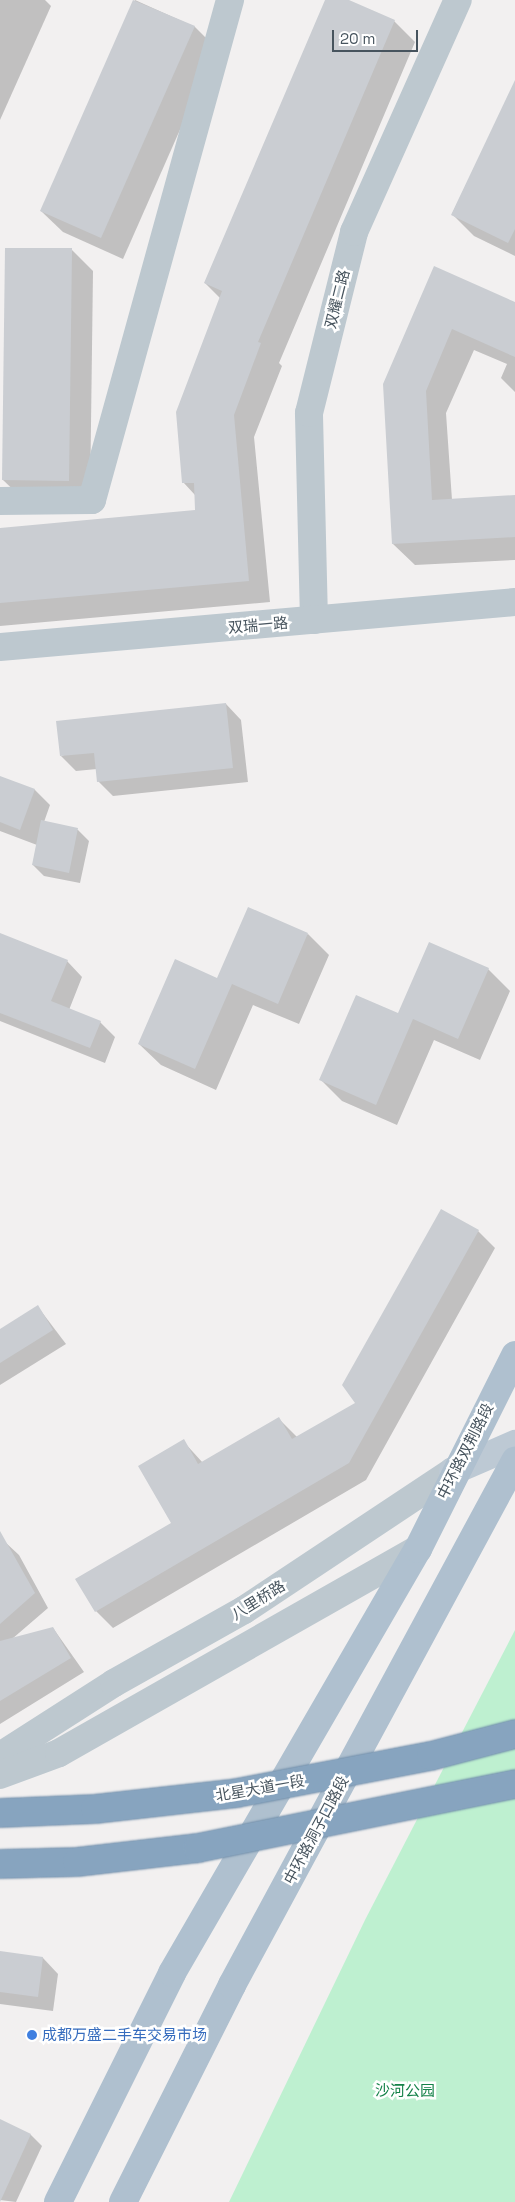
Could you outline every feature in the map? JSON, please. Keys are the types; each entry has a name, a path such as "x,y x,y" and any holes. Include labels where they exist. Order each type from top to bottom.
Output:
{"highway":[{"name":"北星大道一段","path":"0,1813 95,1809 237,1793 431,1756 515,1734"},
{"path":"0,1864 77,1862 198,1848 515,1784"}],"main road":[{"name":"中环路双荆路段","path":"418,1549 453,1471 515,1355"},
{"name":"八里桥路","path":"453,1471 515,1444"},
{"name":"中环路洞子口路段","path":"123,2202 232,1985 515,1461"},
{"path":"58,2202 172,1973 418,1549"}],"street":[{"path":"0,501 92,500 230,0"},
{"name":"双耀二路","path":"314,620 308,413 354,232 458,0"},
{"name":"双瑞一路","path":"0,647 515,602"},
{"name":"八里桥路","path":"0,1756 114,1683 244,1610 453,1471"},
{"path":"0,1775 58,1754 418,1549"}],"green space":[{"name":"沙河公园","path":"515,1630 515,2202 229,2202 365,1920"}],"building":[{"path":"133,0 195,26 101,238 40,211"},
{"path":"325,0 349,0 395,20 258,342 261,343 234,415 249,581 0,603 0,528 195,510 194,483 182,483 176,412 222,291 204,283"},
{"path":"515,80 515,229 508,243 451,215"},
{"path":"5,248 72,248 69,481 2,480"},
{"path":"434,266 515,302 515,357 452,329 426,391 432,500 515,495 515,537 392,544 383,384"},
{"path":"226,703 233,768 97,782 94,753 60,756 56,721"},
{"path":"0,776 35,789 20,830 0,822"},
{"path":"41,820 78,828 69,873 32,865"},
{"path":"248,907 308,933 278,1004 232,984 195,1069 138,1044 175,959 217,978"},
{"path":"0,933 68,960 51,1001 101,1021 90,1048 0,1013"},
{"path":"429,942 489,968 458,1039 413,1019 376,1105 319,1080 356,995 398,1013"},
{"path":"441,1209 479,1230 349,1463 95,1612 75,1579 171,1523 138,1466 184,1439 198,1464 279,1417 292,1439 355,1403 342,1385"},
{"path":"38,1305 53,1330 0,1363 0,1329"},
{"path":"0,1531 35,1593 0,1624"},
{"path":"53,1627 71,1658 0,1701 0,1641"},
{"path":"0,1951 43,1957 38,1997 0,1992"},
{"path":"0,2119 31,2134 0,2202"}],"place":[{"name":"成都万盛二手车交易市场","path":"32,2035"}]}
